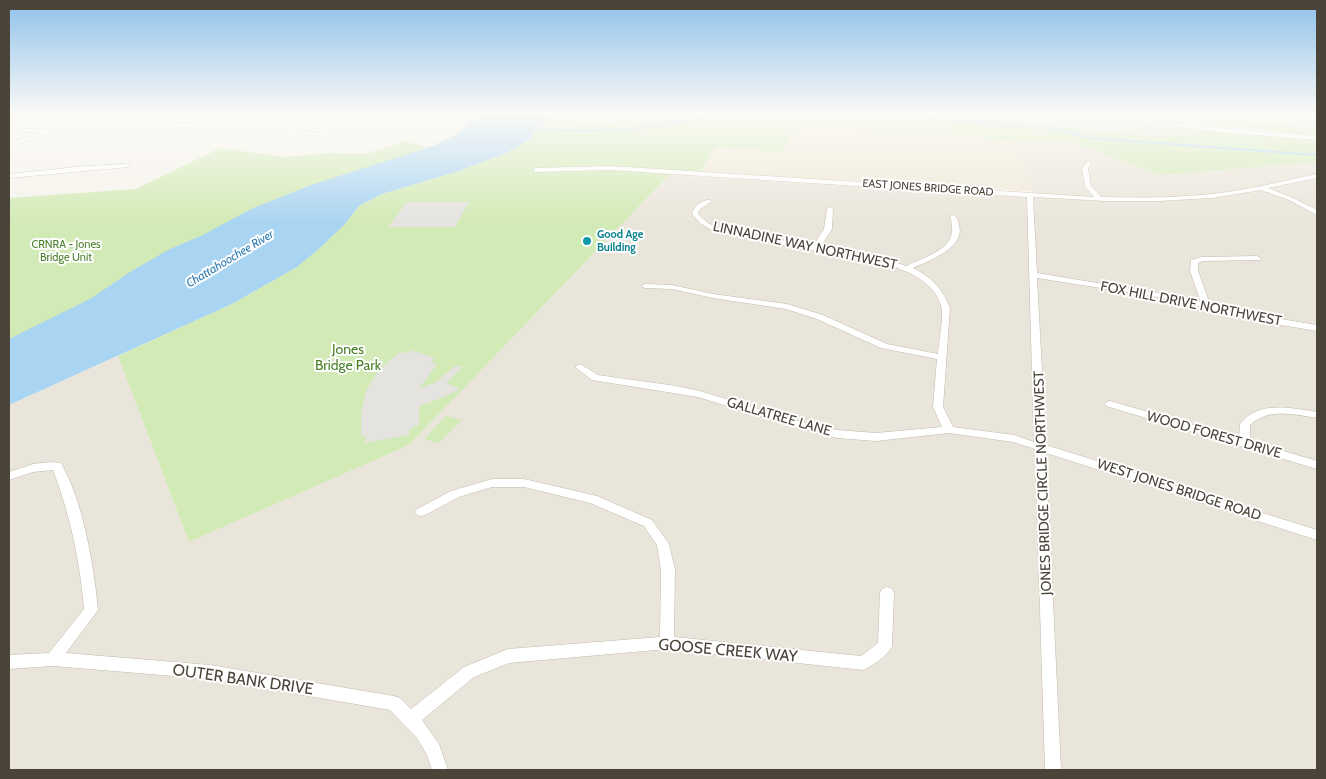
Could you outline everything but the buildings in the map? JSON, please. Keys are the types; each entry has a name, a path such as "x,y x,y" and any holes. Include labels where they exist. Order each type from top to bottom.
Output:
{"street":[{"path":"1088,163 1084,168 1088,186 1099,199"},
{"path":"9,176 126,166"},
{"name":"EAST JONES BRIDGE ROAD","path":"536,170 610,168 1099,199 1180,198 1262,188 1317,176"},
{"path":"1262,188 1291,199 1317,213"},
{"name":"JONES BRIDGE CIRCLE NORTHWEST","path":"1030,195 1053,770"},
{"name":"LINNADINE WAY NORTHWEST","path":"709,201 696,208 695,214 700,221 720,231 870,257 906,268 934,284 942,295 946,308 940,357 938,407 950,430"},
{"path":"816,247 828,229 830,209"},
{"path":"906,268 942,251 955,240 958,234 958,225 953,217"},
{"path":"1206,304 1194,271 1194,262 1202,258 1257,258"},
{"name":"FOX HILL DRIVE NORTHWEST","path":"1034,275 1206,304 1263,320 1317,328"},
{"path":"644,286 672,287 713,296 787,307 820,317 884,346 940,357"},
{"name":"GALLATREE LANE","path":"580,367 595,378 692,392 802,426 837,434 876,437 950,430 1014,439 1041,446"},
{"name":"WOOD FOREST DRIVE","path":"1110,404 1317,465"},
{"path":"1244,444 1245,424 1259,412 1269,410 1317,415"},
{"name":"WEST JONES BRIDGE ROAD","path":"1041,446 1317,535"},
{"path":"9,476 30,468 45,465 57,466 69,494 90,588 91,610 53,659"},
{"path":"421,512 455,494 492,483 524,483 593,499 648,523 663,544 668,570 667,643"},
{"name":"GOOSE CREEK WAY","path":"412,718 469,672 508,656 667,643 863,663 885,646 887,593"},
{"name":"OUTER BANK DRIVE","path":"9,662 53,659 229,675 394,703 412,718 427,737 440,770"}],"shaded area":[{"path":"713,151 1017,151 1034,191 701,173"},
{"path":"1017,151 1096,151 1161,175 1317,162 1317,770 9,770 9,405 118,356 189,542 409,445 669,175 1036,198"},
{"path":"407,202 469,202 455,227 388,227"},
{"path":"412,350 435,358 431,362 437,364 419,389 436,382 455,366 463,367 447,383 460,389 419,406 419,425 409,429 409,435 365,443 366,436 361,437 361,414 366,391 377,373 389,361 400,352 408,353"}],"green space":[{"name":"CRNRA - Jones Bridge Unit","path":"213,151 244,151 285,157 328,153 366,154 374,151 416,151 378,167 99,298 9,343 9,198 136,189"},
{"name":"Jones Bridge Park","path":"509,151 713,151 698,176 669,175 409,445 189,542 118,356 232,304 297,267 344,225 359,206 382,194 459,171"},
{"name":"Jones Bridge Park","path":"1096,151 1317,151 1317,162 1161,175"},
{"path":"446,416 461,420 439,443 424,439"}],"water":[{"name":"Chattahoochee River","path":"416,151 509,151 459,171 382,194 359,206 344,225 297,267 232,304 9,405 9,339 90,299 130,272 170,249 201,236 251,209 311,185"}],"waterway":[{"path":"1268,151 1317,155"}],"place":[{"name":"Good Age Building","path":"587,241"}]}
